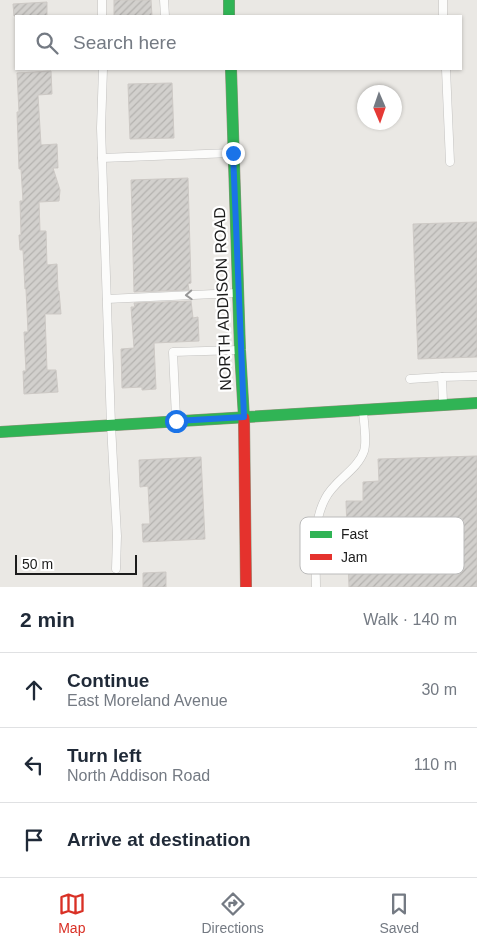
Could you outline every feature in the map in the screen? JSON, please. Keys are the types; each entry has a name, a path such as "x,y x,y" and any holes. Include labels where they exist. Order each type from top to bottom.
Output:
{"street":[{"path":"229,0 229,15"},
{"name":"NORTH ADDISON ROAD","path":"231,70 244,417 246,587"},
{"path":"0,432 477,403"}],"lane":[{"path":"102,0 102,15"},
{"path":"164,0 165,15"},
{"path":"443,0 443,15"},
{"path":"103,70 102,158 111,424 117,536 116,569"},
{"path":"446,70 450,162"},
{"path":"102,158 233,153"},
{"path":"107,299 238,293"},
{"path":"176,421 173,352 240,350"},
{"path":"410,378 477,376"},
{"path":"442,377 443,405"},
{"path":"318,517 326,498 356,464 364,449 363,410"},
{"path":"316,574 316,587"}],"building":[{"path":"114,0 151,0 152,15 114,15"},
{"path":"47,2 47,15 14,16 13,4"},
{"path":"51,71 52,94 38,95 41,145 57,144 58,168 53,168 60,190 59,201 39,202 40,231 46,231 47,265 57,264 61,314 45,314 47,370 56,370 58,392 24,394 23,371 26,371 24,332 28,332 23,250 20,250 19,235 21,235 20,201 23,201 21,169 19,169 17,73"},
{"path":"172,83 174,138 130,139 128,84"},
{"path":"188,178 191,283 188,284 189,290 134,292 131,180"},
{"path":"477,222 477,357 418,359 413,224"},
{"path":"191,301 193,318 198,317 199,341 154,343 156,389 142,390 142,387 122,388 121,349 134,348 131,307 135,307 134,303"},
{"path":"477,456 477,587 349,587 349,574 464,574 464,517 347,517 346,501 363,501 363,482 379,481 378,459"},
{"path":"201,457 205,539 143,542 142,524 150,524 148,486 140,487 139,460"},
{"path":"166,572 166,587 143,587 143,573"}],"traffic: fast":[{"path":"229,0 229,15"},
{"path":"231,70 244,418"},
{"path":"0,432 477,403"}],"traffic: jam":[{"path":"244,418 246,587"}],"route":[{"path":"176,421 244,417 233,153"}]}
